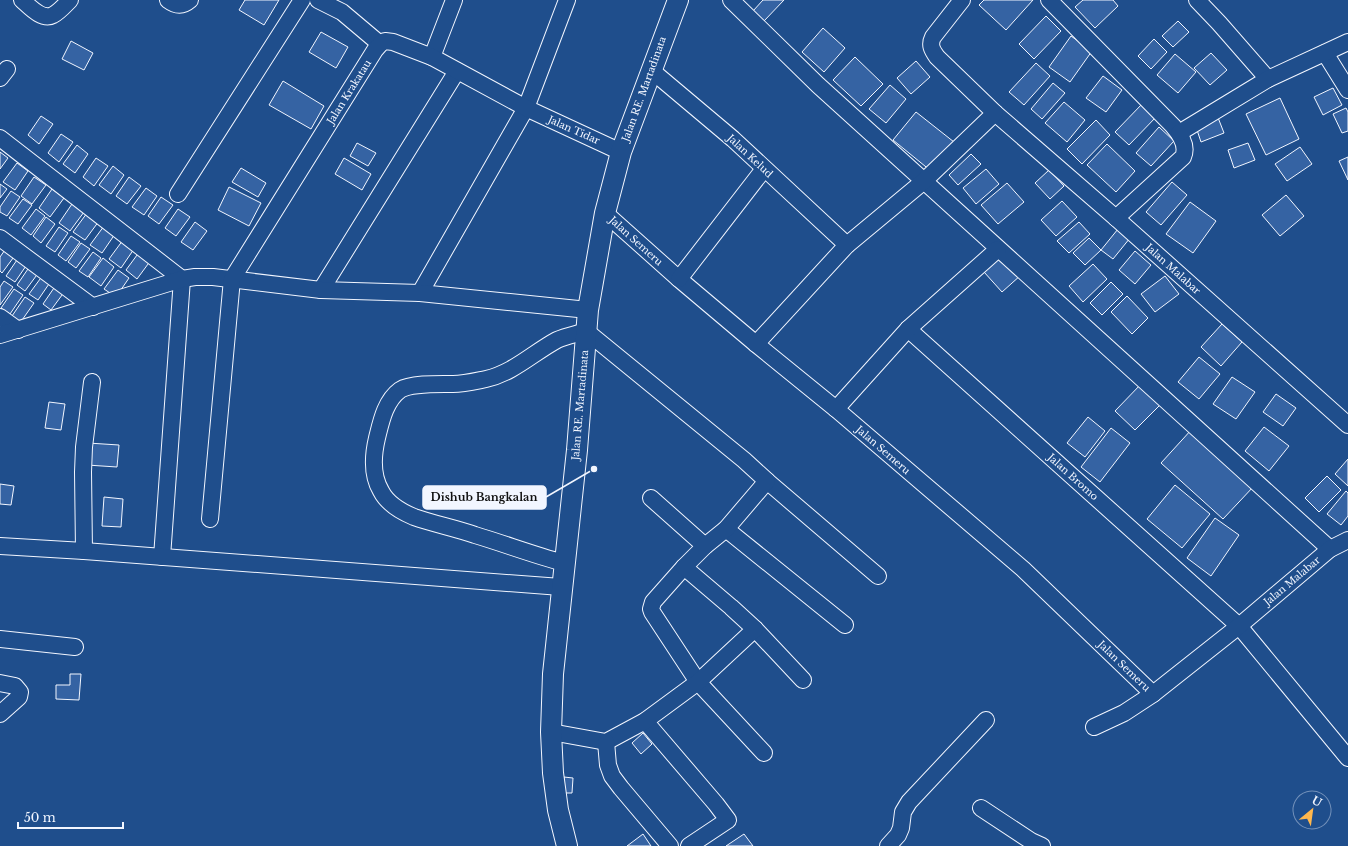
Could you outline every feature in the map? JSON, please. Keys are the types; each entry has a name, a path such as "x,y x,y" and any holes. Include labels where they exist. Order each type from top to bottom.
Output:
{"main road":[{"name":"Jalan RE. Martadinata","path":"567,846 558,810 553,773 551,732 552,674 577,450 588,310 606,213 621,152 678,0"}],"street":[{"path":"22,0 41,14 52,16 70,0"},
{"path":"168,0 175,5 180,6 186,4 190,0"},
{"path":"178,194 302,0"},
{"path":"318,0 345,6 380,44 385,41 393,42 432,57 526,108"},
{"path":"432,57 454,0"},
{"path":"420,293 526,108 567,0"},
{"path":"731,0 818,85 1330,549"},
{"name":"Jalan Malabar","path":"962,0 933,37 931,47 937,58 995,114 1116,218 1348,426"},
{"path":"1049,0 1179,133 1184,146 1183,157 1116,218"},
{"path":"1197,0 1268,79"},
{"path":"1179,133 1268,79 1348,42"},
{"name":"Jalan Krakatau","path":"232,279 380,44"},
{"path":"1325,53 1348,90"},
{"name":"Jalan Kelud","path":"651,70 733,139 847,245"},
{"path":"321,290 457,71"},
{"name":"Jalan Tidar","path":"526,108 621,152"},
{"path":"756,344 847,245 924,181 995,114"},
{"path":"0,138 182,279"},
{"path":"679,279 764,169"},
{"name":"Jalan Semeru","path":"606,213 679,279 836,409 1023,570 1154,694"},
{"path":"0,238 93,307"},
{"path":"836,409 908,329 998,249"},
{"path":"0,335 182,279 195,277 232,279 321,290 420,293 588,310"},
{"path":"162,557 182,279"},
{"path":"210,519 232,279"},
{"path":"0,317 18,330"},
{"name":"Jalan Bromo","path":"908,329 1239,626 1348,758"},
{"path":"564,563 413,516 394,505 381,492 374,472 375,448 380,426 388,403 398,391 404,388 440,383 455,384 499,375 511,370 559,339 586,331 744,460 766,481 878,576"},
{"path":"84,551 84,447 92,382"},
{"path":"764,753 698,682 651,609 653,602 684,567 705,546 726,529 766,481"},
{"path":"651,498 705,546"},
{"path":"726,529 845,625"},
{"name":"Jalan Malabar","path":"1094,727 1124,713 1154,694 1239,626 1330,549 1348,540"},
{"path":"0,546 561,587"},
{"path":"684,567 755,629 803,680"},
{"path":"551,732 606,742 645,721 698,682 755,629"},
{"path":"0,639 75,647"},
{"path":"0,683 15,686 20,692 19,697 0,714"},
{"path":"888,846 898,835 901,828 903,812 909,802 986,720"},
{"path":"645,721 728,820 689,846"},
{"path":"606,742 608,764 612,776 670,846"},
{"path":"981,808 1042,846"}],"building":[{"path":"245,0 279,0 264,25 239,10"},
{"path":"763,0 784,0 764,21 753,11"},
{"path":"984,0 1033,0 1006,30 979,5"},
{"path":"1083,0 1113,0 1118,6 1095,28 1075,7"},
{"path":"1046,16 1061,31 1034,59 1019,44"},
{"path":"1178,21 1189,32 1173,47 1162,36"},
{"path":"823,28 845,48 824,72 802,52"},
{"path":"321,32 348,47 336,68 309,52"},
{"path":"1071,36 1092,51 1070,82 1049,67"},
{"path":"1154,39 1167,52 1151,69 1138,56"},
{"path":"71,41 93,53 84,70 62,59"},
{"path":"1211,53 1227,70 1210,85 1194,68"},
{"path":"1175,54 1196,72 1178,93 1157,75"},
{"path":"855,57 883,84 861,106 833,80"},
{"path":"916,61 930,77 911,94 897,78"},
{"path":"1036,63 1050,76 1024,105 1009,92"},
{"path":"1103,76 1122,90 1106,112 1086,98"},
{"path":"283,81 324,106 311,129 269,105"},
{"path":"1053,83 1065,93 1042,119 1031,109"},
{"path":"890,85 906,99 886,123 869,109"},
{"path":"1333,88 1342,105 1323,115 1314,97"},
{"path":"1280,98 1299,139 1266,155 1246,114"},
{"path":"1064,102 1085,120 1067,142 1045,123"},
{"path":"1143,103 1157,116 1129,145 1115,132"},
{"path":"1346,108 1348,112 1348,131 1342,133 1333,114"},
{"path":"916,112 954,142 931,171 893,140"},
{"path":"1217,115 1224,133 1201,142 1195,124"},
{"path":"41,116 53,124 39,144 28,135"},
{"path":"1096,120 1110,135 1082,164 1067,149"},
{"path":"1159,127 1174,141 1151,166 1136,153"},
{"path":"61,134 73,142 59,162 48,153"},
{"path":"357,143 376,153 368,166 350,156"},
{"path":"1248,143 1255,160 1234,168 1228,150"},
{"path":"1107,144 1135,171 1116,192 1087,165"},
{"path":"77,145 88,154 75,173 63,164"},
{"path":"1300,147 1312,164 1287,181 1275,164"},
{"path":"0,152 8,158 0,169"},
{"path":"971,154 981,164 958,185 949,175"},
{"path":"1348,157 1348,180 1339,161"},
{"path":"96,158 108,166 94,186 83,177"},
{"path":"344,158 371,174 362,190 335,174"},
{"path":"17,163 28,171 15,190 3,182"},
{"path":"113,166 124,175 111,194 99,185"},
{"path":"241,168 266,183 258,197 232,182"},
{"path":"986,169 999,184 976,204 963,188"},
{"path":"1049,170 1064,186 1050,199 1035,183"},
{"path":"34,177 46,185 32,204 21,196"},
{"path":"129,177 141,186 127,204 116,196"},
{"path":"1172,182 1187,195 1161,225 1146,212"},
{"path":"1007,183 1024,202 998,224 981,205"},
{"path":"0,184 7,189 0,198"},
{"path":"229,187 261,203 249,226 218,210"},
{"path":"146,188 157,196 144,215 132,207"},
{"path":"52,189 64,198 50,217 39,208"},
{"path":"11,191 20,197 7,216 0,212 0,207"},
{"path":"1286,195 1304,216 1280,236 1262,215"},
{"path":"161,197 173,205 159,224 148,216"},
{"path":"23,199 32,205 18,224 9,218"},
{"path":"1062,201 1077,217 1056,236 1041,220"},
{"path":"1190,202 1216,221 1193,253 1166,234"},
{"path":"72,204 84,212 70,231 59,223"},
{"path":"36,209 45,216 31,235 22,228"},
{"path":"178,209 190,217 176,236 165,228"},
{"path":"87,213 99,221 85,240 73,232"},
{"path":"46,217 55,224 41,243 33,236"},
{"path":"195,222 207,231 193,250 181,242"},
{"path":"1079,222 1090,234 1069,253 1057,241"},
{"path":"104,226 115,234 102,253 90,245"},
{"path":"59,227 68,233 55,252 46,246"},
{"path":"1118,229 1130,238 1113,259 1101,250"},
{"path":"71,236 80,242 66,261 58,255"},
{"path":"1089,238 1101,250 1085,265 1073,253"},
{"path":"123,240 134,249 121,268 109,259"},
{"path":"81,243 90,249 76,268 68,262"},
{"path":"7,247 16,254 2,273 0,271 0,257"},
{"path":"140,251 151,260 137,279 126,270"},
{"path":"1135,251 1151,265 1135,284 1119,270"},
{"path":"93,252 101,258 88,277 79,271"},
{"path":"1003,255 1021,275 1002,292 984,272"},
{"path":"19,257 28,263 15,282 6,276"},
{"path":"103,258 114,267 101,286 89,277"},
{"path":"1093,264 1107,279 1083,302 1069,286"},
{"path":"30,266 39,272 25,291 17,285"},
{"path":"118,270 129,278 116,297 104,289"},
{"path":"43,275 51,281 38,300 29,294"},
{"path":"1165,276 1179,294 1155,312 1141,294"},
{"path":"4,281 13,287 0,305 0,287"},
{"path":"1111,282 1123,294 1102,315 1090,303"},
{"path":"56,285 65,291 51,310 43,304"},
{"path":"14,289 23,295 10,314 1,308"},
{"path":"1127,296 1148,318 1132,334 1111,312"},
{"path":"25,297 34,303 20,323 12,316"},
{"path":"1222,324 1242,342 1221,366 1201,347"},
{"path":"1199,357 1220,374 1199,399 1178,382"},
{"path":"1232,377 1255,392 1236,419 1213,404"},
{"path":"1142,383 1162,403 1135,430 1115,411"},
{"path":"1276,394 1296,408 1283,426 1263,412"},
{"path":"49,402 65,404 61,430 45,428"},
{"path":"1088,417 1105,431 1085,457 1067,443"},
{"path":"1264,427 1289,446 1269,471 1245,451"},
{"path":"1111,428 1130,443 1100,482 1081,467"},
{"path":"1192,429 1254,486 1223,519 1161,463"},
{"path":"88,443 119,445 117,467 87,465"},
{"path":"1348,459 1348,486 1335,474"},
{"path":"1327,476 1341,490 1319,512 1305,498"},
{"path":"0,484 14,486 11,505 0,504"},
{"path":"1175,485 1210,514 1182,548 1147,519"},
{"path":"1346,491 1348,493 1348,516 1341,525 1327,514"},
{"path":"104,497 123,499 121,527 102,526"},
{"path":"1215,518 1239,535 1211,576 1187,558"},
{"path":"70,674 81,674 79,700 56,699 56,685 70,685"},
{"path":"643,733 652,744 641,754 632,743"},
{"path":"564,777 573,778 572,793 563,793"},
{"path":"643,834 651,846 627,846"},
{"path":"744,834 753,846 726,846"}],"place":[{"name":"Dishub Bangkalan","path":"594,469"}]}
